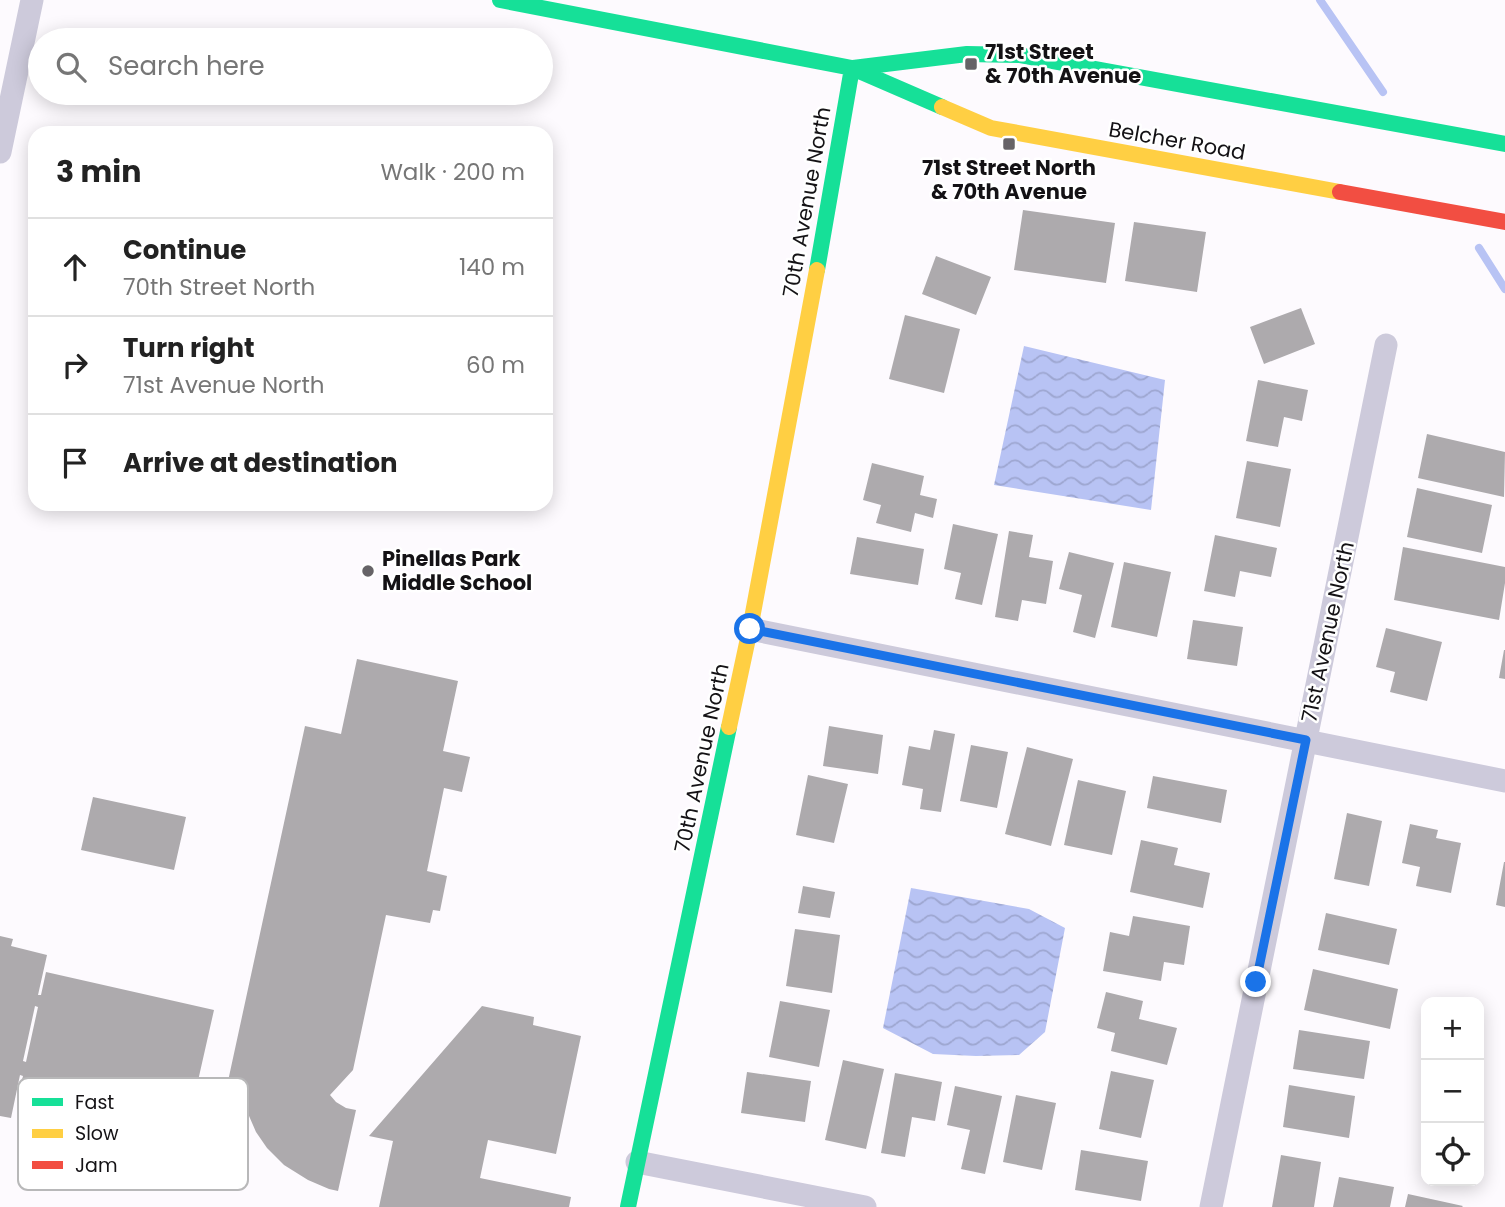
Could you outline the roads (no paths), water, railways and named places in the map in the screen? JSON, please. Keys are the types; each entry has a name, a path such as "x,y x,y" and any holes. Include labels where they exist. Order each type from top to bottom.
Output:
{"main road":[{"name":"Belcher Road","path":"500,0 852,68 992,128 1505,222"},
{"name":"Belcher Road","path":"852,68 967,54 1018,55 1505,144"},
{"name":"70th Avenue North","path":"628,1207 750,629 852,68"}],"street":[{"path":"0,152 32,0"},
{"name":"71st Avenue North","path":"1211,1207 1386,345"},
{"path":"750,629 1505,781"},
{"path":"637,1161 864,1207"}],"water":[{"path":"1024,346 1165,380 1151,510 994,485"},
{"path":"911,888 1029,909 1065,928 1045,1032 1019,1055 933,1054 883,1028"}],"waterway":[{"path":"1320,0 1383,92"},
{"path":"1479,248 1505,289"}],"place":[{"name":"71st Street & 70th Avenue","path":"971,64"},
{"name":"71st Street North & 70th Avenue","path":"1009,144"},
{"name":"Pinellas Park Middle School","path":"368,571"}]}
